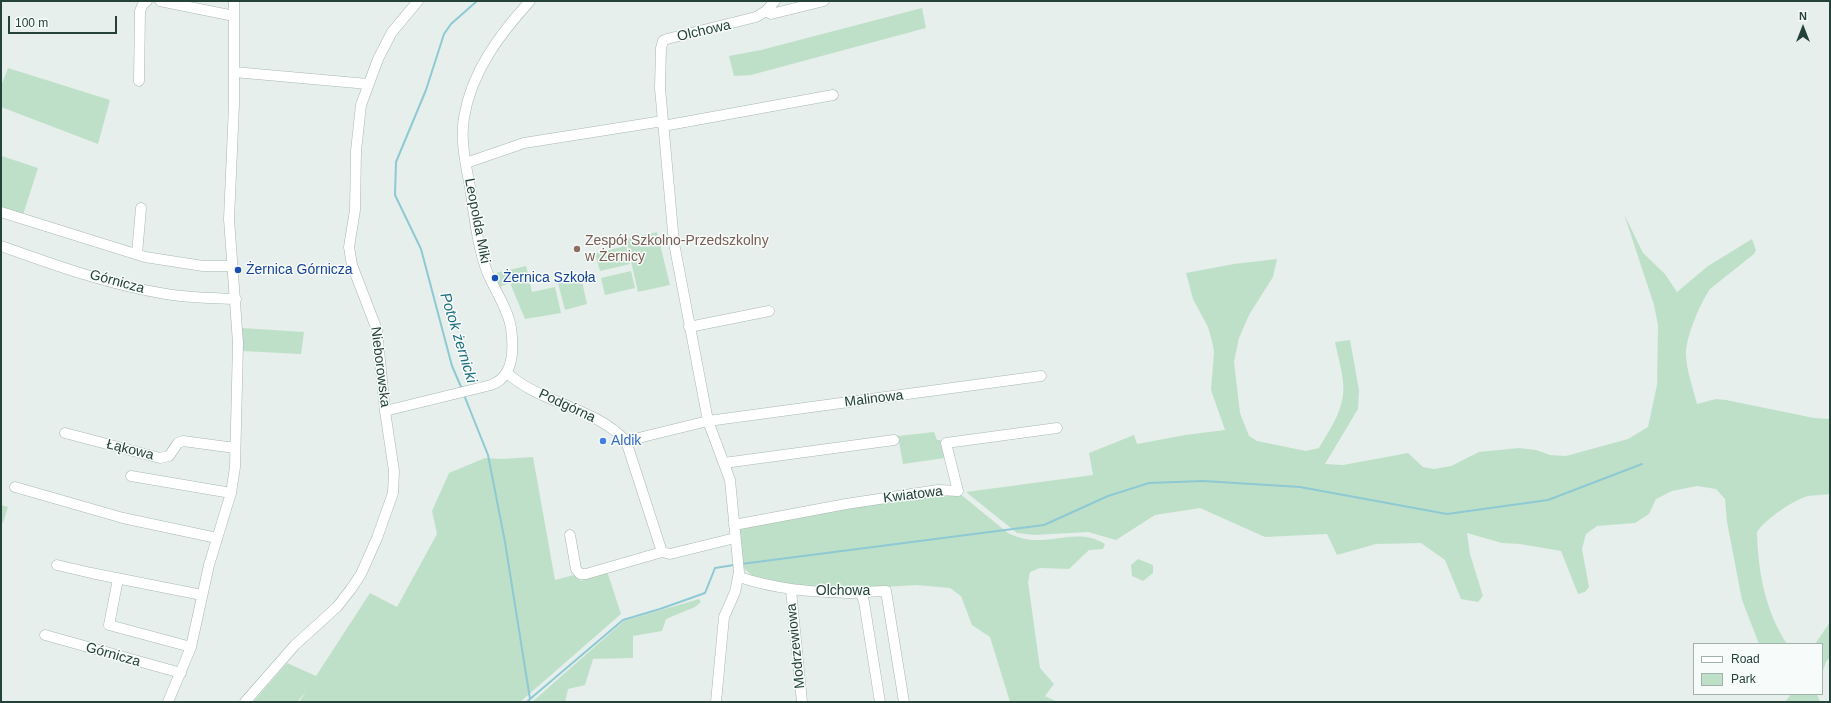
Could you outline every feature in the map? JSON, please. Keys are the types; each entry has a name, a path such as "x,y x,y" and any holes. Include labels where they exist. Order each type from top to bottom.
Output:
{"street":[{"path":"139,81 140,11 143,4 147,1"},
{"path":"160,1 234,16"},
{"path":"168,702 191,647 202,595 231,493 235,467 238,350 236,299 229,219 234,72 234,1"},
{"name":"Nieborowska","path":"245,702 295,645 337,607 351,590 361,574 383,524 393,493 394,472 385,411 377,330 352,265 349,251 356,206 358,122 360,105 378,59 392,32 418,1"},
{"name":"Leopolda Miki","path":"507,374 511,358 510,324 482,256 466,163 463,130 464,118 476,80 497,40 530,1"},
{"name":"Olchowa","path":"716,702 724,617 735,592 738,568 731,487 724,463 708,422 674,243 663,123 660,76 661,48 663,41 745,21 766,11 775,1"},
{"path":"766,11 771,14 824,1"},
{"path":"234,72 368,84"},
{"path":"466,163 524,143 663,123 832,94"},
{"path":"138,254 141,208"},
{"path":"1,212 138,254 176,263 203,266 232,266"},
{"name":"Górnicza","path":"1,246 131,287 198,298 236,299"},
{"path":"689,327 769,311"},
{"path":"385,411 464,393 497,383 507,374"},
{"name":"Podgórna","path":"507,374 521,385 608,425 626,441"},
{"name":"Malinowa","path":"708,422 1041,376"},
{"path":"662,552 626,441 708,422"},
{"name":"Kwiatowa","path":"734,525 846,504 938,490 958,491 946,443 1057,428"},
{"name":"Łąkowa","path":"65,433 160,458 169,456 178,444 183,441 235,448"},
{"path":"724,463 894,440"},
{"path":"131,476 231,493"},
{"path":"15,487 123,518 217,538"},
{"path":"570,535 576,570 580,574 586,574 662,552 670,554 735,538"},
{"path":"57,565 118,579 202,595"},
{"name":"Olchowa","path":"738,568 765,585 791,590 861,593 886,591 904,702"},
{"name":"Górnicza","path":"118,579 108,622 109,625 191,647"},
{"name":"Modrzewiowa","path":"791,590 802,702"},
{"path":"861,593 864,602 880,702"},
{"name":"Górnicza","path":"45,635 181,673"}],"green space":[{"path":"922,8 926,28 751,75 734,76 729,56 761,50"},
{"path":"8,68 110,100 98,144 1,107 1,86"},
{"path":"2,156 38,168 23,215 1,208"},
{"path":"1624,214 1643,253 1665,274 1677,292 1708,266 1752,239 1756,250 1754,254 1710,289 1698,312 1688,340 1686,356 1697,404 1716,399 1726,400 1814,418 1830,419 1830,494 1808,496 1796,501 1773,516 1757,532 1759,561 1764,590 1773,618 1786,643 1759,643 1742,600 1727,522 1725,499 1716,489 1697,486 1672,491 1656,499 1649,514 1635,523 1597,526 1586,534 1582,549 1589,587 1585,592 1578,594 1561,551 1520,544 1502,543 1467,533 1470,554 1483,596 1478,602 1461,599 1445,560 1421,543 1376,544 1337,555 1327,534 1265,537 1200,508 1155,515 1116,540 1088,532 1034,535 1017,533 966,492 1093,475 1089,453 1134,435 1137,444 1185,435 1225,430 1211,390 1214,352 1212,341 1208,327 1193,299 1186,273 1234,264 1277,259 1273,277 1249,315 1239,338 1234,362 1240,413 1249,436 1257,441 1306,451 1319,448 1337,416 1342,402 1342,375 1335,342 1350,340 1359,390 1358,409 1325,464 1343,465 1408,453 1423,467 1434,469 1451,466 1479,452 1519,448 1536,450 1550,455 1566,456 1628,439 1648,427 1657,385 1658,325 1654,305"},
{"path":"657,232 670,285 638,292 626,239"},
{"path":"626,246 630,264 600,271 595,253"},
{"path":"526,266 532,292 555,287 561,313 525,319 510,283 499,287 496,273"},
{"path":"631,271 635,288 605,295 601,278"},
{"path":"581,277 587,304 565,310 558,283"},
{"path":"242,328 304,332 301,354 242,351"},
{"path":"934,432 937,440 940,440 945,458 903,464 898,436"},
{"path":"533,457 555,580 574,575 581,581 607,571 621,614 520,702 299,702 306,692 297,702 253,702 287,663 316,676 370,593 397,607 437,534 432,511 449,473 485,458 501,459"},
{"path":"959,493 1008,533 1021,538 1046,540 1082,537 1093,539 1105,544 1103,549 1089,550 1069,569 1040,568 1030,572 1028,582 1040,668 1054,684 1045,696 1058,702 1010,702 990,637 972,625 961,596 950,588 916,585 852,589 795,586 753,576 743,568 738,527 837,510"},
{"path":"1,505 8,507 3,523 1,522"},
{"path":"1138,559 1153,565 1153,573 1143,581 1132,576 1131,565"},
{"path":"699,599 701,602 695,607 666,619 662,631 633,636 633,658 593,659 585,685 568,689 565,702 532,702 624,621"},
{"path":"1830,622 1830,657 1826,662 1823,670 1823,643 1816,643"},
{"path":"1790,695 1817,695 1820,702 1785,702"}],"waterway":[{"name":"Potok żernicki","path":"462,389 452,366 421,249 395,195 396,162 426,90 444,34 451,24 477,1"},
{"name":"Potok żernicki","path":"464,395 488,455 505,542 530,699 527,702"},
{"path":"741,564 1044,525 1108,496 1149,483 1203,481 1300,487 1447,514 1548,500 1642,464"},
{"path":"530,699 623,620 705,593 715,568 734,565"}],"place":[{"name":"Zespół Szkolno-Przedszkolny w Żernicy","path":"577,249"},
{"name":"Żernica Górnicza","path":"238,270"},
{"name":"Żernica Szkoła","path":"495,278"},
{"name":"Aldik","path":"603,441"}]}
